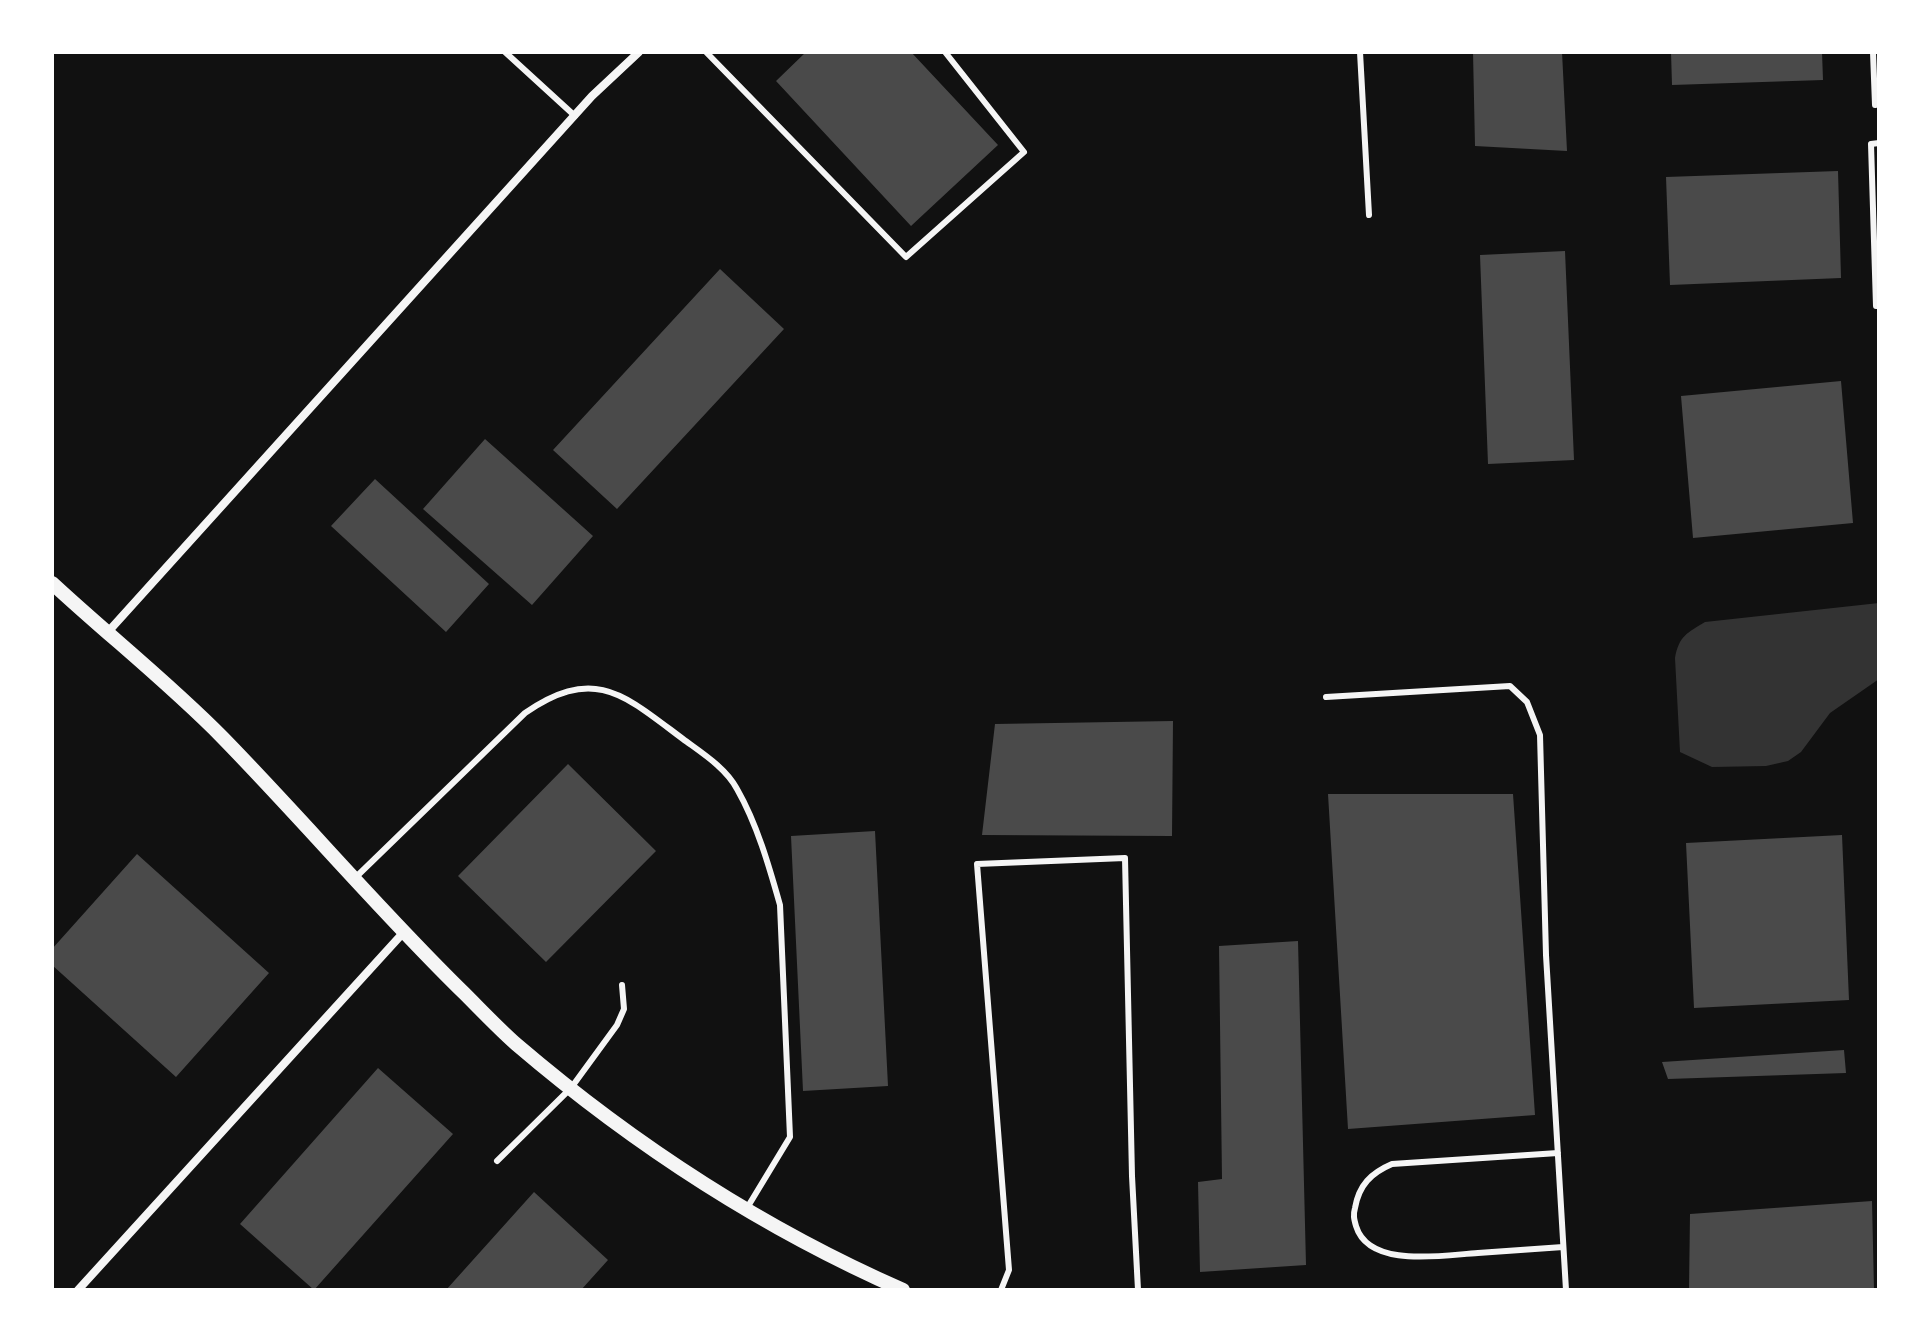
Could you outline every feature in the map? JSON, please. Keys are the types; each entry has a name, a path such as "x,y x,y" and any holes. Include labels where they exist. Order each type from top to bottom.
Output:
{"street":[{"path":"107,633 575,116 639,52"},
{"path":"52,583 219,734 403,933 515,1043 638,1141 691,1177 799,1241 903,1290"},
{"path":"78,1290 403,933"}],"lane":[{"path":"505,52 575,116"},
{"path":"706,52 906,257 1024,152 945,52"},
{"path":"1360,52 1369,215"},
{"path":"1873,52 1875,105 1879,104"},
{"path":"1877,306 1871,144 1879,143"},
{"path":"1326,697 1510,686 1527,702 1540,735 1546,955 1566,1290"},
{"path":"353,879 525,713 550,696 580,688 613,691 650,714 716,764 736,786 771,870 780,905 790,1137 746,1210"},
{"path":"1001,1290 1009,1270 977,864 1125,858 1132,1176 1138,1290"},
{"path":"497,1161 571,1088 622,1017 622,985"},
{"path":"1558,1153 1392,1164 1374,1172 1364,1184 1353,1215 1360,1237 1373,1248 1393,1255 1418,1257 1563,1247"}],"shaded area":[{"path":"1879,603 1879,679 1830,713 1801,752 1788,761 1766,766 1712,767 1680,752 1675,658 1679,645 1689,632 1705,622"}],"building":[{"path":"806,52 911,52 998,145 911,226 776,81"},
{"path":"1473,52 1562,52 1567,151 1475,146"},
{"path":"1671,52 1822,52 1823,80 1672,85"},
{"path":"1838,171 1841,278 1670,285 1666,177"},
{"path":"1565,251 1574,460 1488,464 1480,255"},
{"path":"720,269 784,329 617,509 553,450"},
{"path":"1841,381 1853,523 1693,538 1681,396"},
{"path":"485,439 593,536 532,605 423,509"},
{"path":"375,479 489,584 446,632 331,526"},
{"path":"1173,721 1172,836 982,835 995,724"},
{"path":"568,764 656,851 546,962 458,876"},
{"path":"1328,794 1513,794 1535,1115 1348,1129"},
{"path":"875,831 888,1086 803,1091 791,836"},
{"path":"1842,835 1849,1000 1694,1008 1686,843"},
{"path":"137,854 269,973 176,1077 52,965 52,949"},
{"path":"1298,941 1306,1265 1200,1272 1198,1182 1222,1179 1219,946"},
{"path":"1844,1050 1846,1073 1668,1079 1662,1062"},
{"path":"378,1068 453,1134 314,1290 240,1224"},
{"path":"534,1192 608,1260 581,1290 446,1290"},
{"path":"1872,1201 1874,1290 1689,1290 1690,1214"}]}
